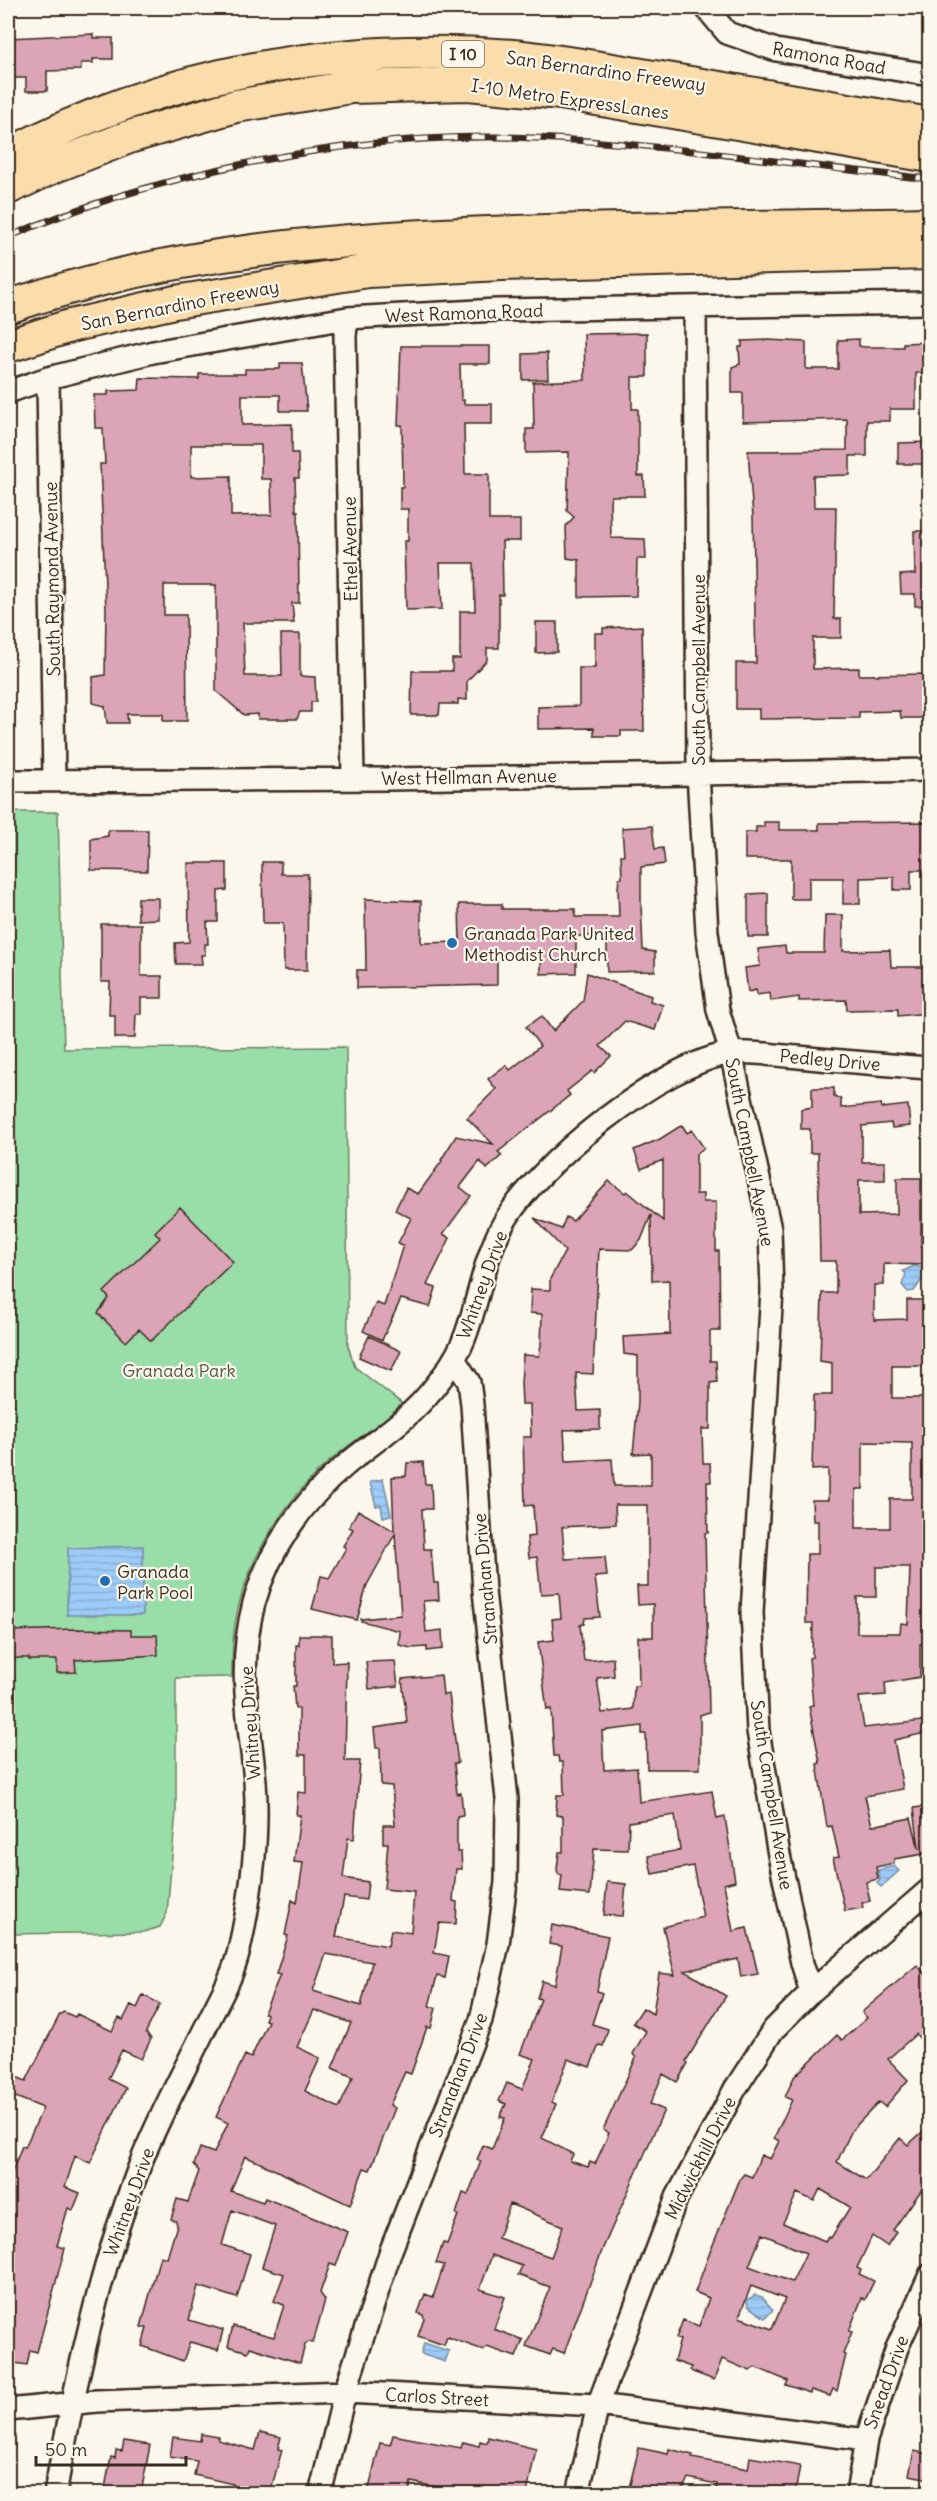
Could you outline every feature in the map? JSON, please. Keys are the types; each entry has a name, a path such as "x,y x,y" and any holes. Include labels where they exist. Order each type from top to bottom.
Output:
{"highway":[{"name":"San Bernardino Freeway","path":"8,154 93,113 146,94 205,78 284,63 418,54 465,54 556,61 930,124"},
{"name":"I-10 Metro ExpressLanes","path":"8,188 55,166 129,137 237,106 351,87 468,84 561,93 930,156"},
{"path":"15,308 179,264 294,245 421,235 930,224"},
{"name":"San Bernardino Freeway","path":"8,346 69,326 175,302 368,271 501,264 930,253"}],"street":[{"name":"Ramona Road","path":"706,8 727,33 776,50 930,75"},
{"name":"West Ramona Road","path":"8,393 48,378 164,350 347,318 497,310 930,303"},
{"name":"South Campbell Avenue","path":"695,307 699,773 707,932 718,1010 731,1053 770,1229 772,1291 752,1612 759,1731 779,1855 802,1963 811,1992"},
{"name":"Ethel Avenue","path":"347,318 345,336 353,779"},
{"name":"South Raymond Avenue","path":"48,378 54,781"},
{"name":"West Hellman Avenue","path":"8,781 930,771"},
{"name":"Pedley Drive","path":"731,1053 930,1068"},
{"name":"Whitney Drive","path":"55,2493 98,2292 141,2161 226,1989 238,1951 255,1839 255,1785 243,1676 246,1635 256,1597 271,1560 290,1525 314,1496 345,1466 415,1412 454,1359 466,1334 488,1260 503,1225 525,1192 604,1120 648,1090 676,1073 731,1053"},
{"name":"Stranahan Drive","path":"320,2493 345,2392 391,2250 481,2020 498,1944 506,1882 507,1799 484,1591 472,1404 469,1382 454,1359"},
{"name":"Midwickhill Drive","path":"578,2493 598,2405 677,2197 735,2089 774,2030 811,1992 930,1889"},
{"name":"Snead Drive","path":"857,2493 866,2440 897,2348 930,2275"},
{"name":"Carlos Street","path":"8,2410 73,2403 222,2395 345,2392 598,2405 866,2440"}],"green space":[{"name":"Granada Park","path":"8,812 58,812 64,1049 346,1047 348,1346 355,1367 404,1405 319,1471 284,1511 269,1534 256,1557 239,1607 233,1638 232,1677 176,1678 176,1811 167,1913 160,1927 143,1932 8,1934"}],"water":[{"path":"914,1266 922,1268 923,1278 914,1291 908,1292 902,1285 906,1274 903,1271"},
{"path":"383,1479 391,1515 383,1517 381,1505 376,1506 370,1482"},
{"name":"Granada Park Pool","path":"143,1546 143,1615 67,1615 68,1548"},
{"path":"894,1866 899,1871 881,1887 877,1883 880,1880 878,1870"},
{"path":"755,2295 762,2297 773,2310 765,2318 748,2306 747,2300"},
{"path":"424,2343 449,2351 445,2362 421,2354"}],"building":[{"path":"93,34 93,38 113,38 113,59 93,59 93,63 81,63 81,70 47,71 47,91 26,91 26,78 8,78 8,38"},
{"path":"647,333 647,377 632,377 632,409 638,409 638,476 644,476 645,496 611,496 610,503 611,538 645,539 646,559 637,559 636,596 579,597 579,560 567,558 566,526 574,517 567,511 569,452 526,453 526,429 534,429 533,382 585,380 584,334"},
{"path":"859,339 859,346 864,347 903,347 903,343 930,342 930,373 916,373 916,409 890,409 890,421 867,421 867,456 850,456 850,475 813,476 814,507 836,507 834,619 841,619 841,638 813,638 813,669 859,668 859,675 930,674 930,718 901,718 900,711 859,712 859,718 759,719 759,709 736,709 736,663 756,663 753,517 748,451 847,450 847,419 743,422 743,393 732,393 732,367 740,364 739,347 742,347 742,341 768,340 806,342 806,369 838,369 838,340"},
{"path":"401,346 490,346 490,364 460,364 461,400 464,400 464,404 492,404 492,424 464,424 465,474 489,474 489,520 520,520 520,541 502,541 503,595 499,595 499,648 487,648 487,660 467,681 467,700 458,699 458,704 440,704 439,715 411,715 412,671 452,671 452,659 460,659 460,611 475,611 474,563 440,563 442,609 406,610 404,541 408,541 408,509 400,509 400,487 403,487 402,425 398,425"},
{"path":"547,353 548,379 523,380 523,354"},
{"path":"280,363 302,363 307,411 280,411 280,395 242,395 242,425 292,424 292,453 298,453 299,478 295,478 296,511 298,511 299,603 292,603 294,623 243,623 245,676 282,676 281,634 300,634 300,676 315,677 316,702 311,702 311,712 300,712 297,719 258,719 258,714 244,715 216,691 216,585 164,585 164,615 186,615 187,721 163,721 163,714 127,714 128,723 107,723 105,706 93,703 93,677 105,675 106,610 100,464 105,464 103,428 95,428 94,395 108,395 108,391 139,390 140,378 199,379 199,374 245,374 245,369 280,369","holes":["191,445 261,445 261,479 271,479 272,515 231,516 231,476 191,477"]},
{"path":"930,442 930,464 898,464 898,443"},
{"path":"914,531 930,531 930,605 915,606 915,594 901,594 900,575 915,574"},
{"path":"536,622 557,622 557,652 536,653"},
{"path":"642,626 644,731 621,731 621,736 594,736 594,728 538,729 538,707 579,706 579,668 595,668 595,633 603,633 603,628"},
{"path":"764,822 779,822 779,830 819,830 819,823 930,822 930,870 911,870 911,890 894,890 894,877 860,878 860,904 843,904 843,878 809,878 809,899 791,899 791,859 745,859 745,832 756,832 756,827 764,827"},
{"path":"652,826 655,849 663,848 665,864 641,867 641,904 643,950 655,952 655,971 607,972 607,936 576,936 576,973 541,974 541,954 497,954 497,985 357,988 357,970 366,970 365,899 421,901 421,943 460,942 459,904 502,904 502,909 575,909 575,917 619,917 618,888 619,878 622,878 621,855 624,855 622,828"},
{"path":"108,830 148,830 147,871 91,870 91,839 108,836"},
{"path":"262,862 281,862 281,874 308,874 307,970 284,970 283,923 263,923"},
{"path":"188,863 227,863 227,890 218,891 218,922 207,922 208,944 205,944 205,955 201,955 202,964 176,964 175,943 189,942"},
{"path":"768,893 768,937 748,937 748,894"},
{"path":"138,898 158,898 158,919 138,920"},
{"path":"825,915 843,915 843,951 890,950 891,967 930,967 928,1013 898,1016 898,1009 847,1010 846,1000 799,1001 799,997 771,1001 770,993 757,995 756,990 748,992 745,968 760,966 758,949 785,946 786,953 824,953"},
{"path":"101,924 141,924 141,976 162,976 162,998 141,998 141,1014 136,1014 135,1038 115,1038 115,1015 109,1015 110,982 101,982"},
{"path":"587,973 651,996 650,1001 663,1005 655,1030 625,1021 600,1046 611,1056 594,1073 592,1071 567,1091 570,1095 498,1152 502,1155 487,1169 480,1161 460,1187 471,1196 443,1234 450,1238 427,1285 436,1288 430,1307 401,1299 382,1340 363,1331 376,1303 384,1306 403,1245 398,1243 411,1218 395,1210 406,1188 418,1194 442,1161 456,1136 493,1144 467,1118 496,1089 488,1079 506,1065 510,1070 540,1046 526,1027 542,1016 553,1031 583,1001"},
{"path":"812,1088 834,1088 834,1097 841,1099 841,1108 881,1104 882,1108 908,1105 910,1126 892,1128 891,1123 862,1126 862,1162 885,1162 885,1180 859,1180 859,1215 897,1214 897,1178 921,1178 921,1246 927,1246 927,1265 884,1264 884,1285 874,1285 874,1320 907,1319 907,1300 930,1300 930,1343 926,1344 926,1366 892,1366 892,1398 930,1398 930,1644 920,1644 920,1677 885,1683 886,1695 859,1697 864,1728 930,1720 930,1732 894,1740 903,1789 865,1796 872,1826 911,1818 919,1849 914,1808 930,1806 930,1853 894,1859 894,1863 876,1867 878,1879 866,1882 870,1901 862,1903 863,1908 845,1911 833,1858 839,1857 832,1826 827,1827 817,1764 820,1763 809,1706 813,1705 809,1658 812,1657 813,1623 806,1623 807,1554 818,1554 818,1521 813,1521 812,1500 828,1500 828,1469 812,1470 814,1395 832,1395 832,1363 820,1361 822,1293 836,1293 836,1261 820,1261 818,1153 810,1153 810,1129 801,1129 801,1109 812,1107","holes":["863,1442 912,1443 912,1499 890,1499 890,1528 856,1528 856,1489 863,1489","876,1567 910,1567 908,1624 901,1623 900,1633 857,1633 857,1597 876,1597"]},
{"path":"682,1125 687,1133 692,1130 704,1148 696,1154 696,1194 703,1194 703,1202 716,1202 720,1331 710,1331 710,1361 716,1361 717,1382 710,1383 710,1429 702,1429 703,1463 710,1463 711,1482 707,1482 708,1533 705,1533 709,1712 700,1715 700,1769 647,1769 646,1734 642,1734 642,1726 602,1731 604,1770 637,1768 639,1802 712,1791 717,1819 725,1817 735,1881 724,1884 733,1931 747,1928 758,1974 741,1977 738,1959 685,1971 726,1996 686,2061 688,2063 677,2082 663,2074 650,2104 664,2110 603,2248 564,2353 553,2349 550,2355 526,2346 550,2287 518,2275 522,2266 492,2255 480,2289 505,2297 494,2329 523,2340 516,2357 487,2347 483,2350 447,2337 444,2345 418,2336 424,2319 423,2315 418,2313 425,2294 433,2297 444,2265 436,2263 443,2243 447,2244 458,2215 456,2214 463,2193 468,2195 481,2161 477,2160 483,2145 492,2149 505,2118 500,2117 506,2104 499,2101 507,2083 522,2089 535,2059 520,2054 541,1999 537,1998 542,1981 555,1985 562,1946 549,1944 552,1925 608,1936 597,1991 602,1993 592,2024 608,2029 603,2046 599,2045 590,2067 568,2059 552,2102 556,2104 542,2138 573,2154 570,2161 588,2167 590,2162 595,2164 609,2133 603,2130 636,2058 633,2054 646,2031 633,2023 643,2008 653,2014 659,1973 675,1975 663,1927 703,1917 693,1866 652,1874 648,1856 680,1850 675,1815 629,1822 628,1850 594,1849 590,1895 560,1892 562,1875 558,1874 557,1869 559,1852 563,1852 563,1816 556,1815 557,1795 564,1795 563,1762 559,1762 558,1756 554,1756 551,1709 547,1710 538,1642 554,1640 552,1619 561,1618 559,1593 541,1594 537,1557 529,1558 527,1537 535,1536 533,1505 525,1506 523,1437 531,1437 530,1404 522,1404 523,1355 539,1356 542,1314 530,1313 531,1289 550,1290 550,1279 565,1251 534,1218 561,1229 566,1217 573,1221 609,1181 625,1193 627,1191 663,1221 663,1160 641,1169 634,1150 660,1139","holes":["651,1215 652,1281 669,1280 670,1334 623,1337 624,1354 638,1356 638,1402 633,1454 651,1453 651,1486 614,1486 612,1459 566,1461 564,1430 600,1429 600,1410 578,1411 576,1373 593,1374 599,1249 632,1250 641,1240","615,1505 648,1505 648,1586 637,1586 638,1605 653,1604 653,1637 638,1637 639,1686 634,1686 633,1709 602,1713 597,1678 614,1676 613,1658 584,1661 580,1625 584,1624 585,1618 600,1617 595,1577 607,1576 605,1557 565,1559 562,1527 616,1524","510,2204 563,2226 551,2257 498,2238"]},
{"path":"180,1207 233,1262 151,1341 139,1329 126,1342 98,1313 109,1298 104,1292 160,1238 155,1232"},
{"path":"369,1336 401,1351 391,1371 359,1357"},
{"path":"423,1462 425,1484 431,1484 432,1509 422,1509 424,1549 431,1549 434,1583 438,1583 439,1600 423,1601 426,1632 442,1630 443,1649 427,1651 427,1647 411,1648 399,1645 400,1631 361,1621 361,1619 401,1615 395,1534 367,1585 357,1620 312,1609 321,1576 329,1578 346,1548 343,1546 353,1529 349,1527 358,1510 394,1531 392,1477 406,1476 407,1463"},
{"path":"131,1630 131,1635 157,1635 158,1655 75,1660 76,1672 57,1673 57,1660 29,1660 29,1658 11,1658 8,1655 8,1631"},
{"path":"299,1635 332,1635 332,1663 347,1662 345,1761 360,1761 354,1839 348,1838 343,1878 368,1882 366,1900 344,1897 336,1937 388,1946 391,1930 411,1933 414,1892 384,1889 388,1843 383,1843 383,1825 395,1825 392,1786 381,1785 380,1748 376,1748 374,1728 407,1723 402,1679 441,1675 443,1695 449,1694 458,1763 454,1763 457,1794 461,1793 463,1815 457,1816 457,1852 461,1852 462,1869 456,1869 453,1901 457,1902 456,1924 439,1923 434,1953 449,1956 445,1978 437,1976 429,2006 436,2008 431,2028 427,2027 411,2074 405,2072 390,2105 395,2108 370,2170 364,2168 350,2205 245,2156 231,2191 263,2202 265,2198 348,2232 336,2266 330,2264 320,2293 325,2300 313,2343 308,2342 305,2345 300,2363 250,2347 248,2352 228,2346 233,2326 274,2337 284,2305 274,2301 284,2274 262,2267 275,2226 232,2210 222,2245 250,2254 237,2298 198,2286 189,2320 223,2330 218,2350 190,2342 183,2361 142,2346 147,2328 141,2327 160,2256 167,2258 177,2225 176,2221 171,2219 177,2199 188,2202 199,2171 194,2165 200,2148 214,2153 228,2123 216,2117 245,2055 251,2058 268,2021 265,2020 267,2014 264,2013 280,1975 276,1974 288,1936 285,1935 292,1900 297,1903 303,1863 294,1862 300,1815 296,1815 298,1792 306,1793 306,1755 299,1755 299,1708 295,1708 293,1686 296,1686 296,1645 299,1645","holes":["326,1954 372,1962 361,2006 313,1991","314,2010 351,2023 332,2068 353,2077 339,2108 305,2091 320,2058 297,2047"]},
{"path":"395,1661 398,1686 369,1689 366,1662"},
{"path":"607,1882 626,1884 623,1916 604,1915"},
{"path":"917,1965 930,1979 930,2051 916,2034 888,2059 908,2080 885,2107 879,2102 852,2130 837,2162 866,2180 900,2138 908,2145 930,2125 930,2178 893,2230 896,2232 887,2246 872,2236 857,2268 861,2270 859,2274 874,2281 865,2300 862,2298 849,2331 852,2332 843,2354 846,2355 837,2391 833,2389 830,2396 811,2390 810,2393 786,2385 788,2381 755,2367 750,2371 722,2359 714,2380 693,2372 690,2370 691,2367 674,2361 680,2340 676,2338 683,2320 699,2326 709,2298 695,2292 740,2179 744,2174 752,2177 761,2155 770,2159 779,2141 774,2138 792,2100 785,2097 794,2077 837,2035 842,2040 867,2018 862,2012","holes":["820,2189 850,2207 831,2238 828,2236 825,2241 783,2223 797,2193 814,2201","762,2234 806,2253 792,2282 749,2266","751,2286 785,2299 772,2329 739,2317"]},
{"path":"143,1995 160,2004 146,2032 151,2039 141,2059 122,2050 108,2079 126,2088 90,2163 75,2156 65,2187 80,2193 73,2210 68,2208 57,2246 65,2248 37,2352 30,2350 27,2365 8,2362 8,2330 11,2315 8,2314 8,2182 22,2146 25,2147 43,2108 8,2094 11,2075 26,2081 60,2014 64,2012 75,2017 77,2014 112,2031 119,2018 123,2020 131,2005 137,2008"},
{"path":"260,2432 281,2437 278,2449 282,2450 270,2493 230,2493 233,2484 194,2475 197,2461 170,2457 173,2437 200,2441 201,2434 219,2437 218,2440 255,2450"},
{"path":"393,2435 461,2448 463,2442 479,2446 480,2441 487,2443 488,2437 536,2449 527,2493 465,2493 411,2482 409,2493 368,2493 380,2443 390,2445"},
{"path":"124,2441 150,2445 141,2493 104,2493 111,2457 115,2458 116,2450 122,2451"},
{"path":"639,2448 668,2454 669,2449 693,2455 692,2458 748,2469 750,2457 800,2466 795,2493 727,2493 716,2491 717,2484 688,2478 681,2493 652,2493 629,2488"},
{"path":"914,2451 930,2454 930,2479 909,2475"}],"railway":[{"path":"8,237 123,195 248,163 312,151 438,138 498,137 606,142 930,179"}],"place":[{"name":"Granada Park United Methodist Church","path":"452,943"},
{"name":"Granada Park Pool","path":"105,1581"}]}
